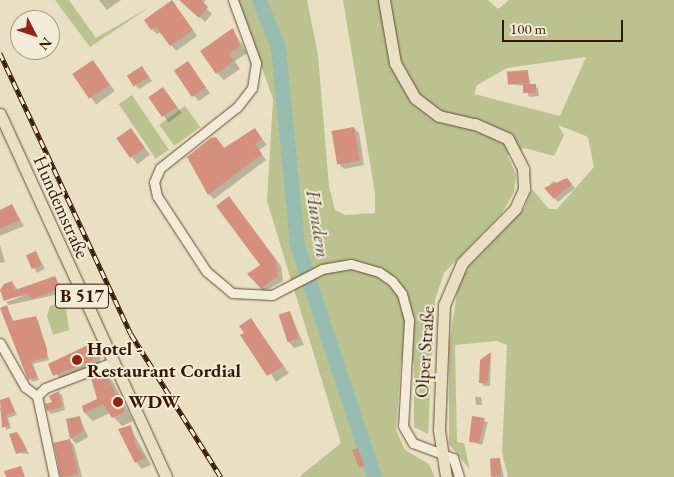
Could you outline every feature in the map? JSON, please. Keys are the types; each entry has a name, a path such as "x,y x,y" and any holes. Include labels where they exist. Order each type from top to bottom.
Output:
{"main road":[{"name":"Olper Straße","path":"384,0 395,63 415,98 439,116 475,124 508,139 523,168 524,189 516,209 465,259 449,287 442,324 441,452 446,477"},
{"name":"Hundemstraße","path":"0,114 166,477"}],"street":[{"path":"233,0 256,63 252,88 237,107 160,168 155,190 206,271 223,288 258,297 288,288 337,265 351,264 380,272 402,294 410,336 404,426 413,443 453,458 459,477"},
{"path":"0,343 25,387 37,396 54,477"},
{"path":"37,396 45,388 112,362"}],"green space":[{"path":"55,0 69,0 96,38 153,5 90,47"},
{"path":"238,0 307,0 318,55 329,186 335,210 345,215 375,213 375,193 343,0 488,0 498,9 509,0 674,0 674,477 508,477 502,453 507,345 497,341 455,345 457,442 464,443 470,470 449,444 449,345 458,286 469,266 524,209 532,189 549,209 557,209 594,167 588,137 558,125 564,135 554,156 524,148 507,155 516,174 514,192 502,213 444,273 435,300 428,434 414,427 414,363 401,360 396,430 405,450 429,464 435,477 299,477 341,443 267,201 273,99","holes":["586,57 560,116 474,94 477,85 507,68"]},
{"path":"132,95 169,150 156,159 119,104"},
{"path":"185,106 200,127 174,146 159,125"},
{"path":"65,300 69,330 53,335 47,316 50,306"}],"building":[{"path":"172,0 193,30 170,46 156,27 151,30 144,20"},
{"path":"179,0 201,0 208,7 199,18"},
{"path":"233,28 240,46 229,54 234,61 216,74 200,51"},
{"path":"93,60 110,85 89,99 72,74"},
{"path":"188,61 206,88 192,97 174,71"},
{"path":"142,66 149,77 134,87 127,76"},
{"path":"528,70 529,83 508,84 507,71"},
{"path":"523,84 536,84 536,93 523,93"},
{"path":"163,87 177,107 162,117 148,97"},
{"path":"354,127 360,160 337,164 331,131"},
{"path":"131,128 145,148 130,158 116,138"},
{"path":"255,128 262,139 255,144 262,154 208,195 187,157 211,138 216,137 224,148"},
{"path":"567,178 572,184 554,199 544,188"},
{"path":"229,196 276,260 278,276 261,288 247,274 260,265 216,206"},
{"path":"12,204 20,220 0,229 0,210"},
{"path":"36,251 42,265 32,269 26,255"},
{"path":"55,276 60,288 32,299 27,293 4,301 0,290 4,284 12,281 15,290"},
{"path":"7,305 12,321 36,316 47,349 47,357 31,362 37,377 28,380 0,308"},
{"path":"290,311 299,339 288,342 279,315"},
{"path":"251,318 283,366 267,376 240,335 244,333 239,326"},
{"name":"Hotel - Restaurant Cordial","path":"92,343 87,356 91,354 94,360 53,376 48,364"},
{"path":"491,352 487,383 479,383 480,360"},
{"path":"105,372 125,412 112,418 103,404 84,413 82,406 97,399 91,378"},
{"path":"59,391 62,407 47,411 45,404 52,402 49,396"},
{"path":"9,397 15,412 6,415 9,425 2,428 0,400"},
{"path":"80,416 83,431 70,439 66,419"},
{"path":"472,416 485,418 479,443 469,442"},
{"path":"131,425 136,446 145,458 135,463 118,429"},
{"path":"17,432 27,450 16,454 9,434"},
{"path":"70,439 78,474 61,477 53,443"},
{"path":"358,448 364,466 359,468 352,450"},
{"path":"500,458 501,476 491,476 490,459"},
{"path":"21,466 25,477 6,477 4,471"}],"waterway":[{"name":"Hundem","path":"259,0 278,47 297,245 374,477"}],"railway":[{"path":"0,53 131,334 221,477"}],"place":[{"name":"Hotel - Restaurant Cordial","path":"77,360"},
{"name":"WDW","path":"118,402"}]}
